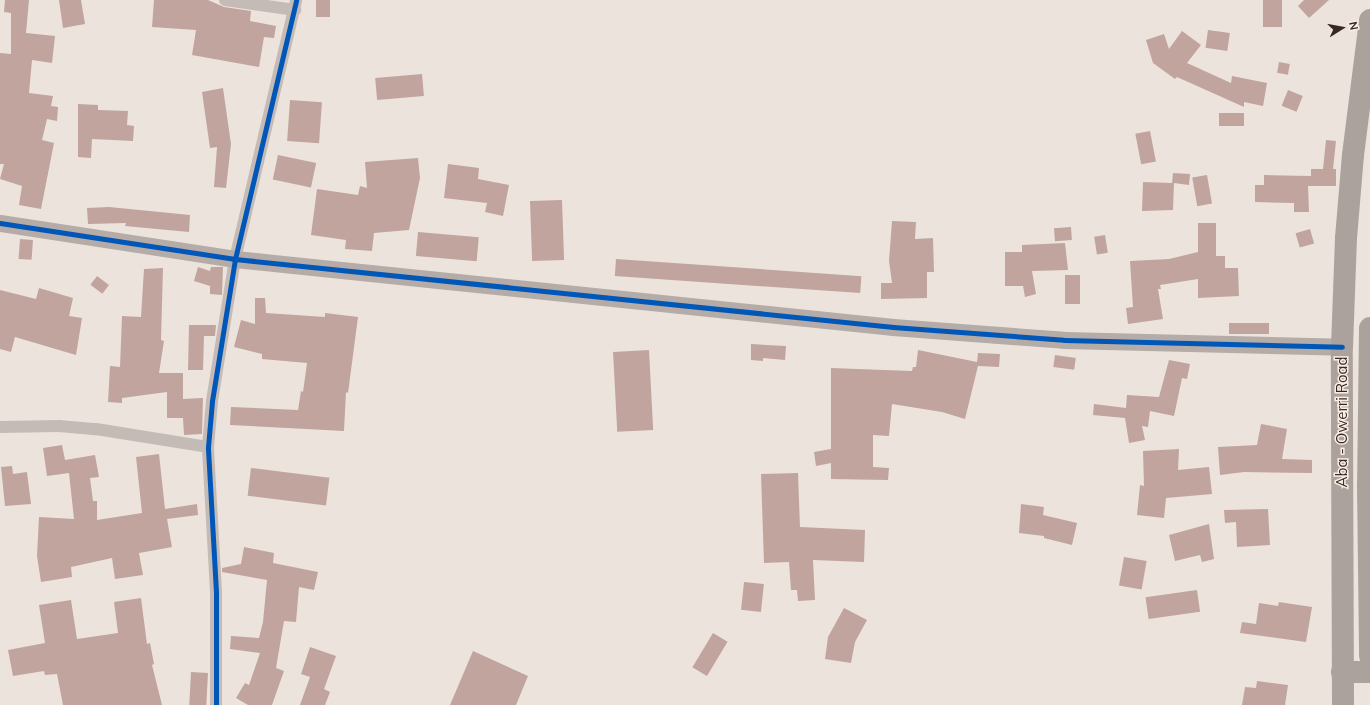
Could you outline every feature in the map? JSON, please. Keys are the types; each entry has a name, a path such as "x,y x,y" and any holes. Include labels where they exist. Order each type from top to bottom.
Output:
{"highway":[{"name":"Aba - Owerri Road","path":"1343,705 1342,347 1346,238 1352,163 1370,20"},
{"name":"Aba - Owerri Road","path":"1370,341 1370,656"},
{"path":"1342,672 1370,672"}],"street":[{"path":"216,705 217,607 208,447 212,401 235,259 295,5 225,0"},
{"path":"0,223 235,259 1013,337 1342,347"},
{"path":"0,427 59,426 96,429 208,447"}],"building":[{"path":"5,0 29,0 26,33 55,36 52,63 32,60 29,93 53,96 51,106 58,107 57,121 47,119 42,140 54,143 41,209 19,205 22,186 0,179 4,164 0,164 0,53 11,54 11,13 4,12"},
{"path":"59,0 81,0 85,24 63,28"},
{"path":"154,0 208,0 224,7 251,11 250,21 276,26 274,38 264,37 259,67 192,55 196,30 152,27"},
{"path":"316,0 330,0 330,17 316,17"},
{"path":"1263,0 1282,0 1282,27 1263,27"},
{"path":"1304,0 1329,0 1309,18 1298,6"},
{"path":"1208,30 1230,33 1227,51 1205,48"},
{"path":"1182,31 1201,45 1187,63 1231,83 1232,76 1267,83 1263,106 1244,102 1244,107 1177,77 1175,79 1153,63 1146,40 1164,34 1169,49"},
{"path":"1279,62 1290,64 1288,75 1277,73"},
{"path":"422,74 424,96 377,100 375,78"},
{"path":"223,88 231,144 226,188 214,187 217,147 210,148 202,92"},
{"path":"1288,90 1303,96 1296,112 1282,106"},
{"path":"290,100 322,102 319,143 287,141"},
{"path":"78,104 98,105 98,110 128,111 127,125 134,126 133,141 92,139 91,158 78,157"},
{"path":"1219,113 1244,113 1244,126 1219,126"},
{"path":"1150,131 1156,161 1141,164 1135,134"},
{"path":"1326,140 1336,141 1333,169 1336,169 1336,186 1308,186 1309,212 1294,212 1294,203 1255,202 1255,185 1264,185 1264,175 1311,176 1311,169 1323,169"},
{"path":"278,155 316,163 311,188 273,179"},
{"path":"418,158 420,178 409,230 374,233 372,251 345,249 346,240 311,235 317,189 358,195 360,186 367,188 365,162"},
{"path":"448,164 479,168 478,179 509,185 503,216 485,212 487,203 444,198"},
{"path":"1173,173 1190,174 1189,185 1174,183 1173,210 1142,211 1143,182 1172,183"},
{"path":"1207,175 1212,204 1197,206 1192,178"},
{"path":"562,200 564,260 532,261 530,201"},
{"path":"109,207 190,215 189,232 125,226 126,223 88,224 87,208"},
{"path":"892,221 916,222 915,239 933,238 934,272 927,272 927,298 881,299 881,283 892,283 889,261"},
{"path":"1198,223 1216,223 1216,256 1225,256 1225,268 1238,268 1239,296 1198,298 1198,279 1160,285 1161,289 1158,289 1163,319 1128,324 1126,308 1133,307 1130,261 1169,259 1198,252"},
{"path":"1071,227 1072,240 1055,241 1054,228"},
{"path":"1310,229 1314,243 1300,248 1296,233"},
{"path":"418,232 479,237 477,261 416,256"},
{"path":"1105,235 1108,253 1097,254 1094,237"},
{"path":"20,239 33,240 32,260 19,259"},
{"path":"1065,243 1068,270 1032,271 1036,294 1025,297 1023,286 1005,286 1005,252 1022,252 1022,245"},
{"path":"616,259 861,276 860,293 615,276"},
{"path":"198,267 210,271 211,267 223,267 222,295 210,294 210,286 194,281"},
{"path":"163,268 161,340 164,341 159,373 183,373 183,399 203,398 202,434 184,435 183,418 167,418 167,392 122,398 122,403 108,402 110,366 120,367 122,316 141,317 144,269"},
{"path":"1065,275 1080,275 1080,304 1065,304"},
{"path":"97,276 109,285 102,294 90,285"},
{"path":"39,288 73,298 69,316 82,318 76,355 15,337 11,352 0,349 0,290 36,299"},
{"path":"255,298 265,298 266,313 325,317 325,313 358,317 348,393 346,392 344,431 230,425 231,407 298,410 301,391 303,392 307,363 262,359 262,354 234,347 241,320 255,324"},
{"path":"1229,323 1269,323 1269,334 1229,334"},
{"path":"189,325 216,325 215,336 204,336 203,370 188,370"},
{"path":"751,344 786,346 785,360 763,358 763,361 751,360"},
{"path":"649,350 653,430 617,432 613,352"},
{"path":"918,350 977,362 978,353 1000,354 999,367 978,366 965,419 942,412 892,404 889,436 873,435 873,467 889,468 888,480 831,479 831,463 816,466 814,452 831,449 831,368 912,371 913,367 916,367"},
{"path":"1055,355 1076,358 1074,370 1053,367"},
{"path":"1169,360 1190,364 1187,379 1182,378 1174,416 1150,411 1148,427 1142,426 1145,440 1129,443 1125,418 1093,415 1094,404 1126,408 1127,395 1159,397"},
{"path":"1261,424 1287,429 1282,459 1312,460 1312,473 1244,472 1220,475 1218,447 1257,445"},
{"path":"62,445 65,460 95,455 99,477 90,478 93,501 97,501 97,520 142,513 136,457 159,454 165,509 197,504 198,515 167,519 172,547 139,553 143,575 115,579 112,558 71,567 72,577 41,582 37,556 39,517 74,519 69,473 47,476 43,448"},
{"path":"1179,449 1178,470 1209,467 1212,494 1166,498 1164,518 1137,515 1140,485 1144,486 1143,451"},
{"path":"12,466 13,474 27,472 31,504 5,506 1,467"},
{"path":"251,468 329,478 326,505 248,496"},
{"path":"798,473 800,527 865,530 864,562 813,560 815,600 798,601 797,590 791,590 789,562 764,563 761,474"},
{"path":"1021,504 1044,507 1043,515 1077,523 1072,545 1044,538 1044,536 1019,533"},
{"path":"1268,509 1270,545 1237,547 1236,522 1225,523 1224,510"},
{"path":"1209,524 1214,559 1202,562 1200,555 1175,561 1169,535"},
{"path":"244,547 274,553 273,563 318,572 314,590 299,587 296,622 284,621 276,668 284,671 272,705 248,705 236,698 245,683 249,685 260,653 230,649 231,636 259,638 263,622 267,580 222,572 222,568 241,564"},
{"path":"1124,557 1147,561 1142,590 1119,586"},
{"path":"744,582 764,584 761,612 741,610"},
{"path":"1197,590 1200,612 1149,619 1146,597"},
{"path":"141,598 147,644 150,643 154,664 152,665 162,705 63,705 57,674 45,675 44,671 13,676 8,650 45,643 39,605 71,600 77,639 118,633 114,602"},
{"path":"1279,602 1312,607 1306,642 1240,633 1242,622 1256,624 1259,603 1278,606"},
{"path":"844,608 867,620 855,642 851,663 825,659 828,637"},
{"path":"713,633 728,642 707,676 692,667"},
{"path":"310,647 336,656 324,689 330,692 325,705 300,705 310,677 301,674"},
{"path":"473,651 528,676 516,705 450,705"},
{"path":"191,672 208,673 206,705 189,705"},
{"path":"1257,681 1288,685 1285,705 1242,705 1245,687 1256,688"}],"cycle path":[{"path":"216,705 216,592 208,447 212,401 235,259 296,0"},
{"path":"0,223 235,259 893,327 1064,340 1342,347"}]}
